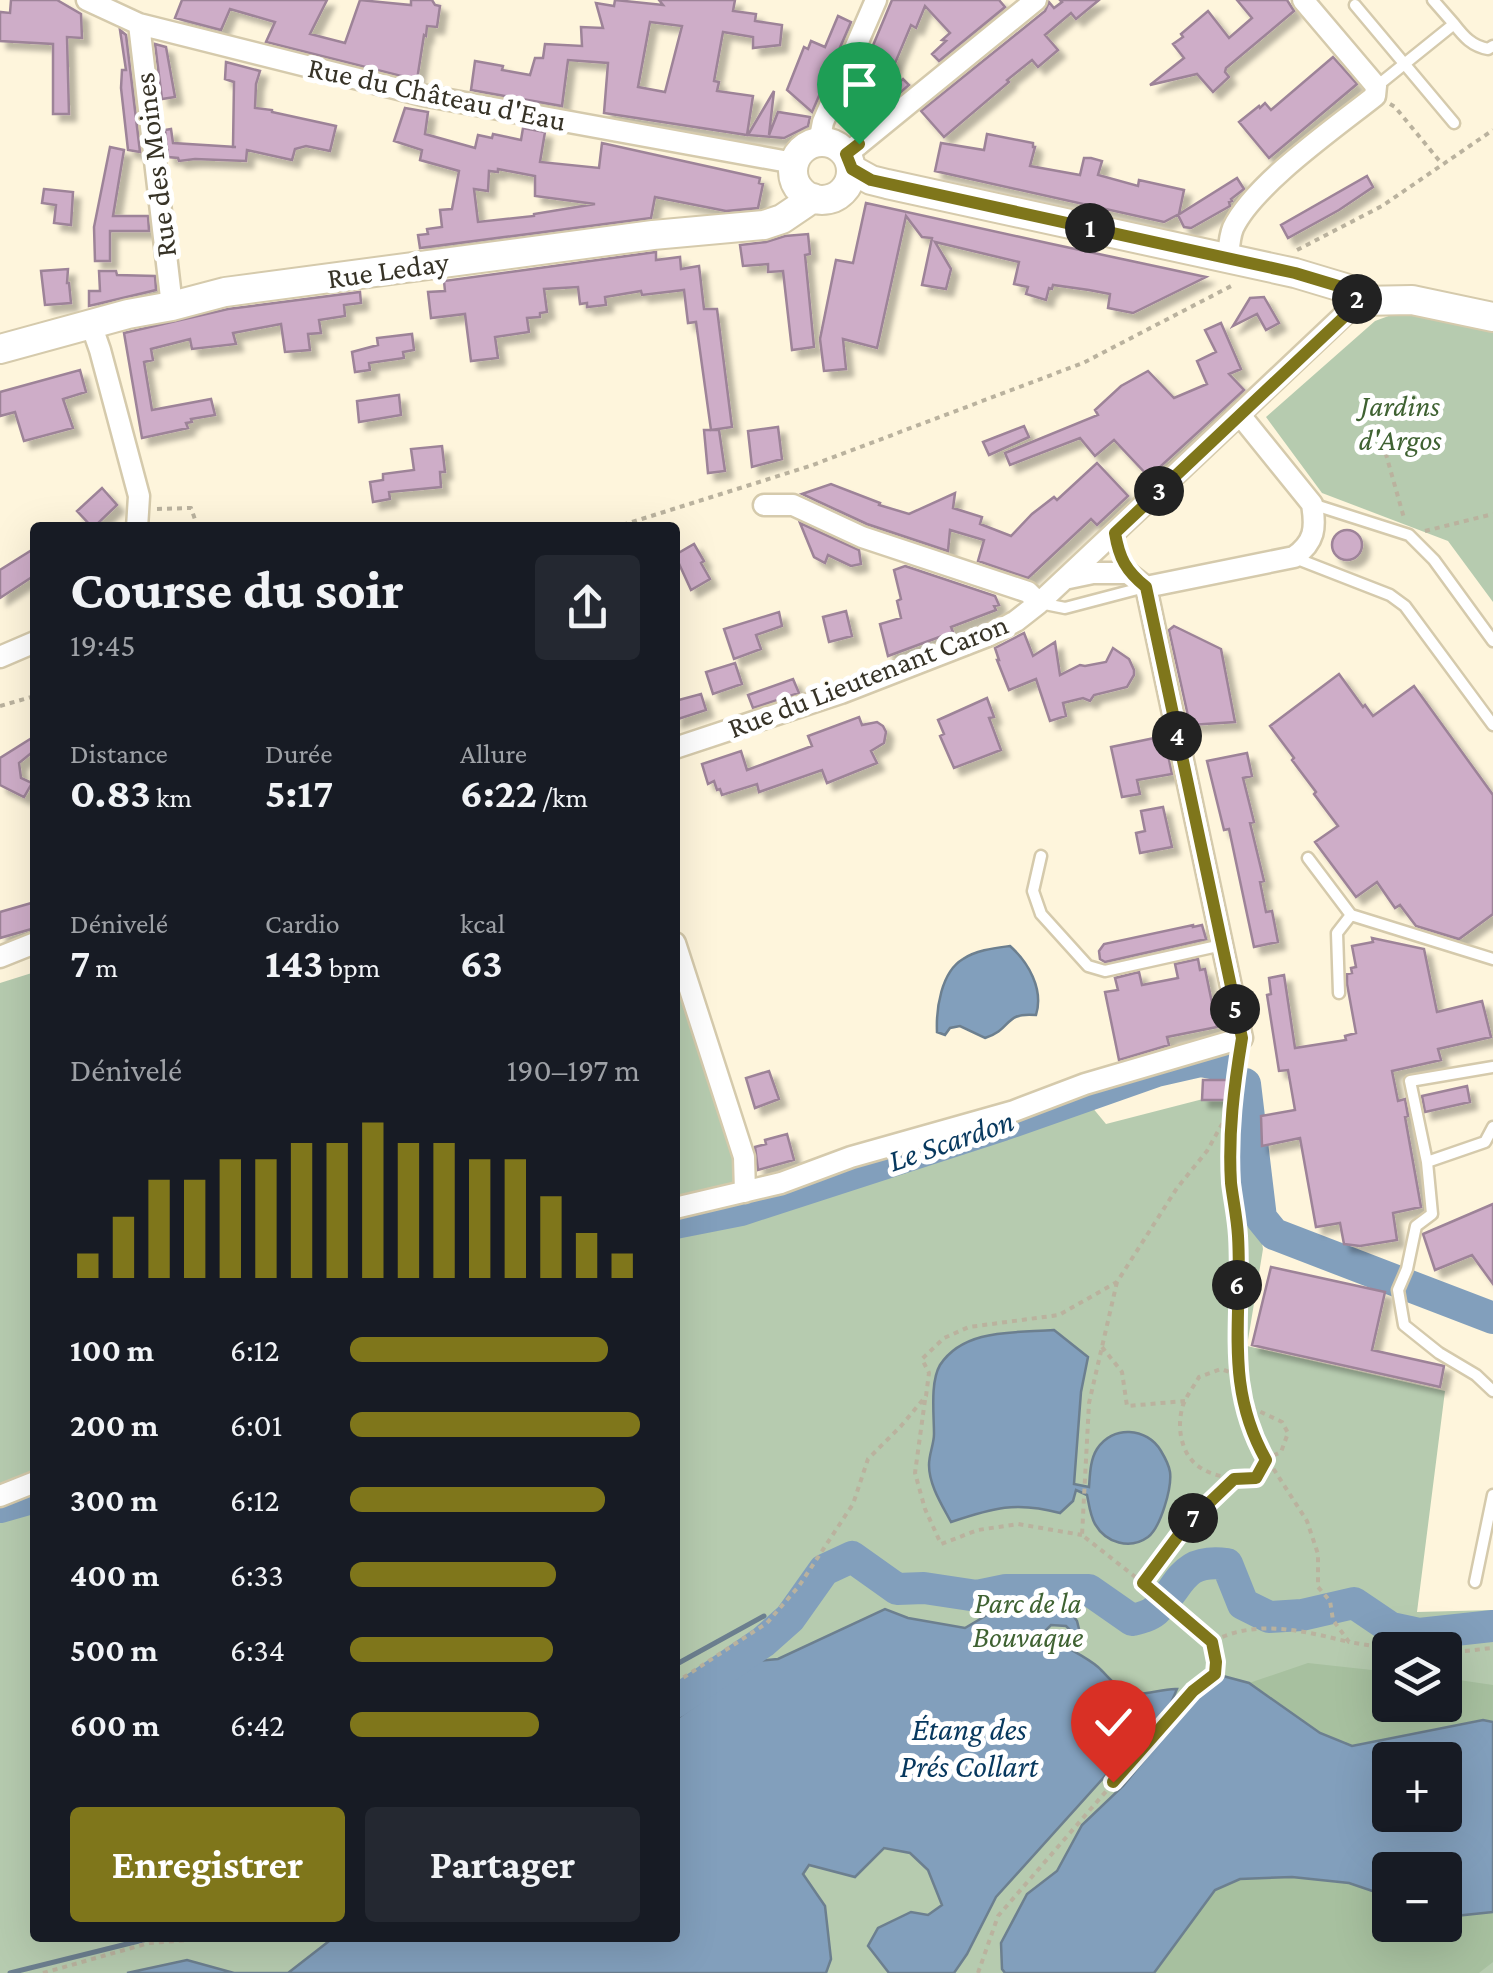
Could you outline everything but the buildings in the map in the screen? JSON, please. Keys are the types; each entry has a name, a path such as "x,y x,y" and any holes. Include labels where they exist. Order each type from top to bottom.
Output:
{"main road":[{"path":"855,171 846,188 835,197 820,200 802,183 803,149 819,142 834,144 855,171 1234,270 1274,269 1345,288 1359,301 1412,300 1493,317"},
{"name":"Rue Leday","path":"0,350 225,292 653,236 764,226 782,219 802,183"}],"street":[{"name":"Rue du Château d'Eau","path":"87,0 139,24 422,95 802,183"},
{"path":"819,142 823,122 876,0"},
{"path":"855,171 1036,0"},
{"path":"1234,270 1234,226 1254,198 1375,91 1303,0"},
{"name":"Rue des Moines","path":"139,24 172,306"},
{"name":"Rue du Lieutenant Caron","path":"680,746 841,693 990,635 1016,621 1115,533 1359,301"},
{"path":"91,324 139,496 138,519"},
{"path":"1146,587 1294,557 1307,548 1315,520 1312,504 1240,415"},
{"path":"764,505 793,505 862,538 1028,592 1039,603"},
{"path":"680,1207 781,1182 1242,1038 1146,587 1128,572 1118,554 1115,533"},
{"path":"1064,580 1092,573 1128,572"},
{"path":"0,658 30,644"},
{"path":"0,957 30,945"},
{"path":"680,959 744,1157 745,1192"},
{"path":"0,1496 30,1484"}],"lane":[{"path":"1434,0 1468,41 1478,47 1493,46"},
{"path":"1355,5 1454,122"},
{"path":"1375,91 1454,24"},
{"path":"1312,504 1409,535 1434,560 1493,641"},
{"path":"1294,557 1390,595 1405,606 1493,725"},
{"path":"1039,603 1065,608 1146,587"},
{"path":"1041,856 1033,891 1041,914 1088,966 1105,971 1222,944"},
{"path":"1308,858 1350,916 1493,959"},
{"path":"1339,993 1336,932 1350,916"},
{"path":"1493,1067 1410,1081 1427,1162 1432,1214 1416,1226 1398,1290 1404,1325 1439,1353 1476,1374 1493,1391"},
{"path":"1427,1162 1485,1142 1493,1126"},
{"path":"1475,1582 1493,1495"}],"path":[{"path":"1375,91 1394,107 1442,164"},
{"path":"1274,269 1279,267 1282,257 1382,206 1493,130"},
{"path":"632,522 810,466 1083,363 1234,270"},
{"path":"1372,405 1409,535 1493,514"},
{"path":"138,519 191,508 196,522"},
{"path":"0,706 30,697"},
{"path":"1242,1038 1231,1108 1231,1182 1238,1236 1238,1375 1253,1438 1306,1521 1318,1554 1318,1587 1330,1601 1333,1620 1349,1642"},
{"path":"1082,1535 1088,1402 1117,1282 1177,1188 1207,1151 1231,1108"},
{"path":"978,1973 998,1916 1193,1691 1215,1674 1216,1662 1212,1642 1082,1535 1018,1524 978,1530 941,1544 924,1508 914,1473 929,1373 922,1359 944,1338 969,1326 1058,1315 1117,1282"},
{"path":"1100,1345 1122,1372 1127,1406 1185,1401"},
{"path":"1238,1375 1221,1369 1198,1377 1182,1407 1180,1432 1186,1456 1196,1467 1234,1479 1256,1478 1266,1460 1281,1452 1288,1434 1282,1422 1244,1404"},
{"path":"680,1681 767,1623 799,1586 853,1504 868,1459 926,1396"},
{"path":"1143,1583 1187,1524 1234,1479"},
{"path":"1212,1642 1229,1633 1297,1629 1372,1646"},
{"path":"1462,1651 1493,1648"},
{"path":"1097,1788 1103,1794"},
{"path":"1074,1827 1082,1837"},
{"path":"1044,1846 1052,1853"},
{"path":"42,1973 148,1944 171,1942"}],"green space":[{"name":"Jardins d'Argos","path":"1417,312 1493,330 1493,602 1448,541 1322,493 1266,417 1375,321"},
{"name":"Parc de la Bouvaque","path":"30,974 30,1942 680,1942 680,981 757,1195 1082,1095 1106,1124 1238,1090 1263,1249 1247,1346 1445,1391 1417,1612 1493,1610 1493,1973 0,1973 0,983"},
{"path":"1308,1663 1372,1670 1372,1722 1462,1722 1462,1680 1493,1685 1493,1722 1483,1720 1352,1746 1320,1733 1249,1683"},
{"path":"1292,1877 1349,1883 1372,1891 1372,1942 1462,1942 1462,1915 1493,1912 1493,1962 1479,1973 1154,1973 1215,1890 1240,1879"}],"water":[{"path":"1010,946 1033,977 1038,996 1036,1015 1018,1016 985,1038 960,1026 950,1028 945,1035 937,1032 941,992 956,965 974,953"},
{"path":"1054,1330 1088,1357 1081,1392 1074,1484 1089,1487 1097,1449 1103,1441 1120,1433 1147,1437 1168,1464 1170,1479 1165,1506 1153,1532 1141,1541 1126,1544 1105,1536 1093,1521 1087,1495 1076,1490 1073,1501 1060,1513 1030,1507 1005,1508 951,1522 934,1487 929,1465 934,1438 934,1389 940,1365 950,1353 977,1338"},
{"name":"Étang des Prés Collart","path":"1009,1602 1064,1603 1080,1633 1075,1635 1066,1626 1051,1625 1045,1631 1051,1637 1092,1662 1125,1691 1140,1694 1177,1689 1171,1703 996,1897 954,1973 889,1973 868,1946 878,1928 911,1912 928,1915 942,1905 928,1870 910,1853 884,1848 855,1877 809,1865 803,1874 825,1906 831,1959 826,1973 288,1973 328,1942 680,1942 680,1716 757,1661 778,1659 885,1609 908,1618 965,1628"},
{"path":"1223,1676 1249,1683 1320,1733 1352,1746 1372,1742 1372,1832 1462,1832 1462,1742 1372,1742 1483,1720 1493,1722 1493,1912 1462,1915 1462,1852 1372,1852 1372,1891 1349,1883 1292,1877 1240,1879 1215,1890 1154,1973 1005,1973 1001,1943 1027,1894 1057,1871 1082,1825 1123,1786 1197,1695"},
{"path":"187,1960 234,1973 127,1973"}],"waterway":[{"name":"Le Scardon","path":"680,1222 741,1210 1157,1071 1201,1061 1227,1066"},
{"name":"Le Scardon","path":"1245,1084 1261,1218 1274,1234 1493,1318"},
{"name":"Le Scardon","path":"0,1507 30,1498"},
{"path":"680,1699 763,1642 790,1618 824,1570 852,1557 897,1589 924,1588 977,1596 1006,1590 1089,1590 1132,1620 1155,1611 1191,1570 1200,1565 1227,1564 1243,1604 1269,1617 1302,1615 1354,1603 1391,1628 1419,1634 1493,1626"},
{"path":"680,1662 764,1616"},
{"path":"783,1618 790,1618"},
{"path":"10,1973 135,1942"}],"route":[{"path":"859,144 846,154 852,169 871,180 1295,273 1345,288 1359,301 1115,533 1118,554 1128,572 1146,587 1242,1038 1231,1108 1231,1182 1238,1236 1238,1384 1253,1438 1266,1460 1256,1478 1234,1479 1187,1524 1143,1583 1212,1642 1215,1674 1193,1691 1113,1782"}]}
